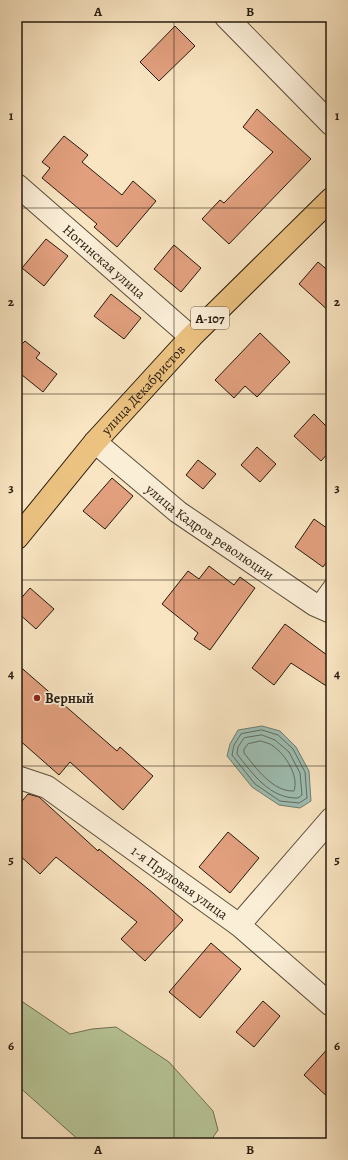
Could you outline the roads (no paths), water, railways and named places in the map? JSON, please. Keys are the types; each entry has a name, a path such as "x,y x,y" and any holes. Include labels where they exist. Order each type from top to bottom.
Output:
{"highway":[{"name":"улица Декабристов","path":"17,538 95,442 191,337 331,200"}],"street":[{"path":"226,17 331,124"},
{"name":"Ногинская улица","path":"17,185 191,337"},
{"name":"улица Кадров революции","path":"95,442 178,512 323,609"},
{"name":"1-я Прудовая улица","path":"17,777 47,786 239,925 331,1005"},
{"path":"239,925 328,829"}],"lane":[{"path":"323,609 331,583"}],"water":[{"path":"262,726 280,731 296,747 309,771 311,801 300,808 279,805 252,787 227,756 230,744 238,730"}],"place":[{"name":"Верный","path":"37,698"}]}
